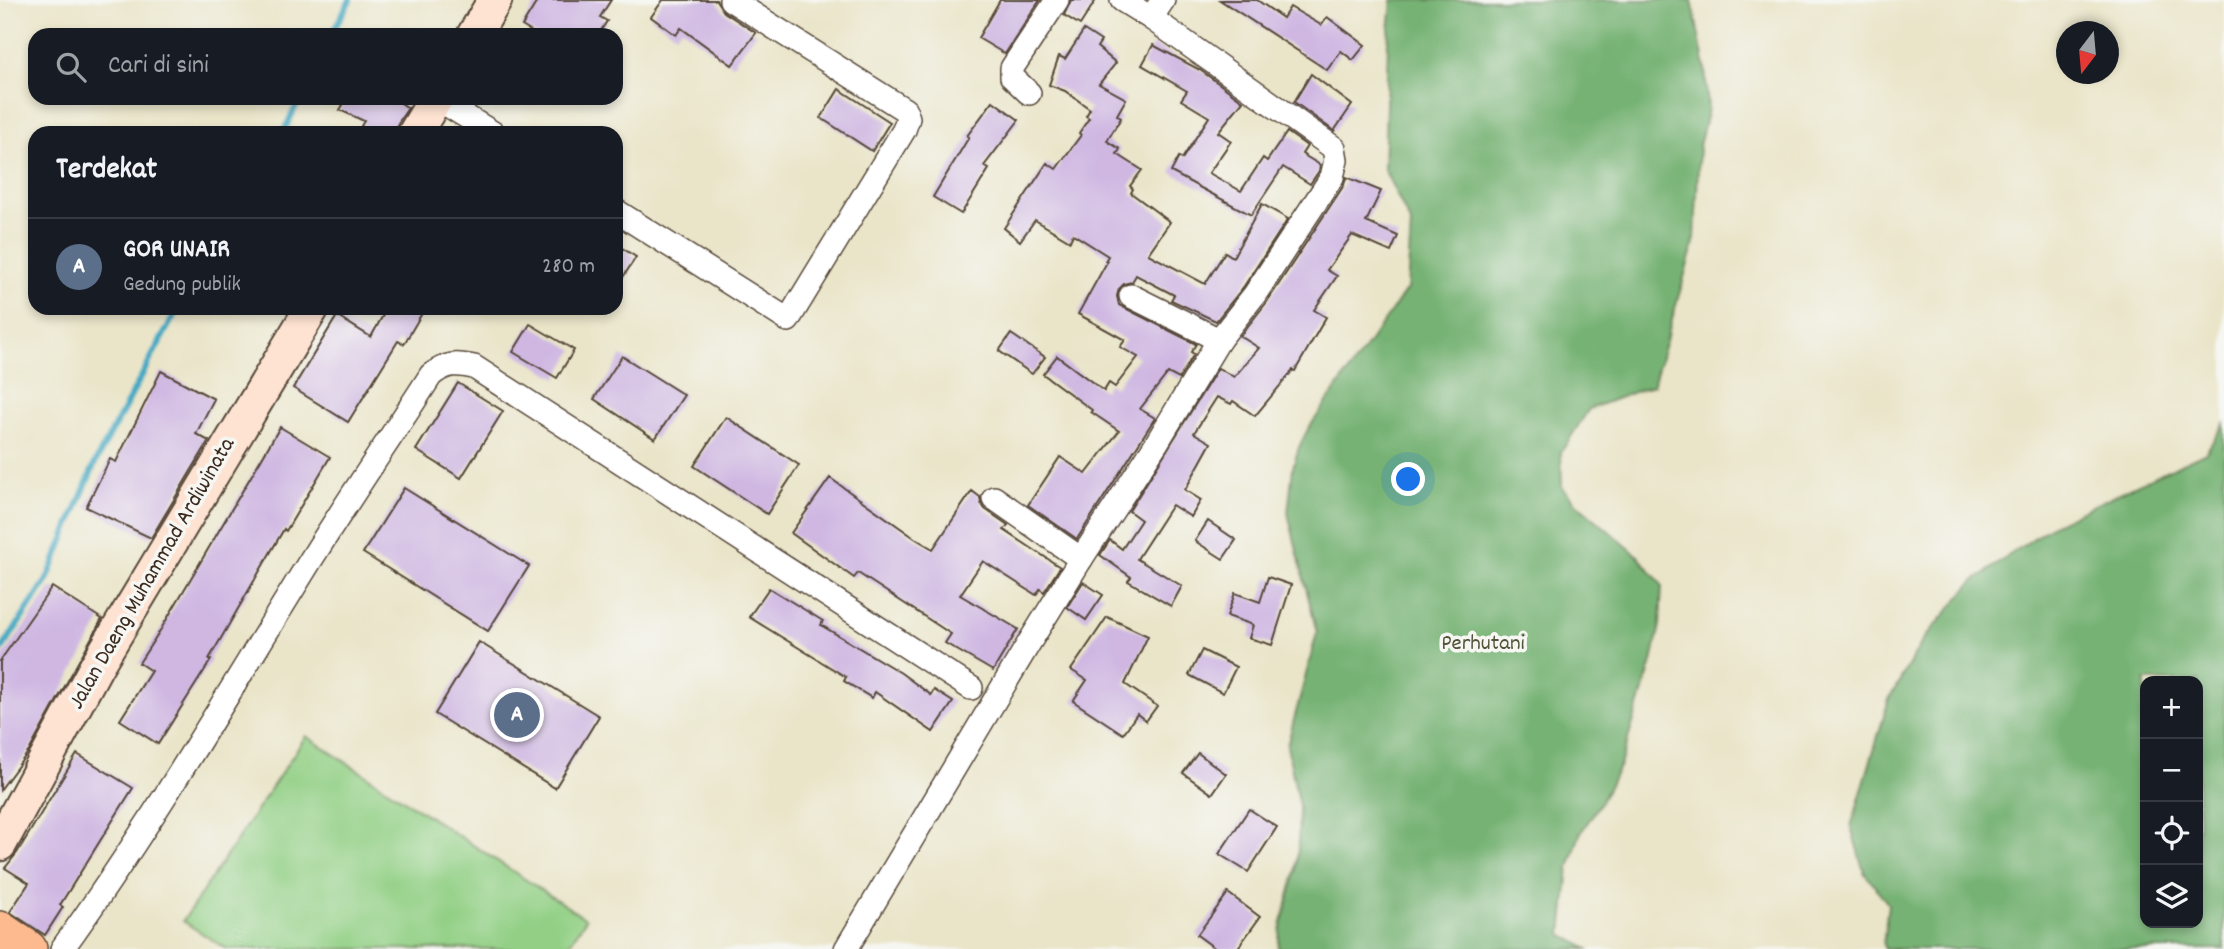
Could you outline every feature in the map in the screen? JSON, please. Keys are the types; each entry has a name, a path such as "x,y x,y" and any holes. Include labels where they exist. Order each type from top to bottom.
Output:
{"main road":[{"path":"478,28 495,0"},
{"path":"419,126 432,105"},
{"name":"Jalan Daeng Muhammad Ardiwinata","path":"0,844 97,664 308,315"},
{"path":"0,930 28,949"}],"street":[{"path":"623,215 788,320 904,130 908,118 905,110 730,0"},
{"path":"1029,93 1012,76 1012,68 1057,0"},
{"path":"846,949 1028,643 1156,444 1219,340 1255,294 1332,177 1336,160 1334,148 1157,9 1122,0"},
{"path":"447,105 482,126"},
{"path":"1131,296 1219,340"},
{"path":"62,949 184,768 313,556 432,376 445,365 457,363 474,367 971,688"},
{"path":"994,498 1081,559"}],"green space":[{"name":"Perhutani","path":"1392,0 1692,0 1705,68 1708,109 1699,146 1695,239 1653,385 1589,409 1561,452 1562,487 1575,502 1638,556 1662,585 1660,625 1652,662 1620,765 1580,834 1569,868 1562,934 1588,949 1278,949 1280,930 1296,870 1298,848 1299,806 1287,746 1317,633 1288,513 1293,467 1308,429 1407,289 1411,224 1384,169"},
{"path":"2224,424 2224,949 1885,949 1883,945 1888,904 1864,872 1851,827 1889,699 1923,640 1973,582 2054,524 2206,452"},
{"path":"306,736 586,919 566,949 226,949 183,921"}],"building":[{"path":"538,0 611,0 600,17 607,21 602,28 522,26"},
{"path":"663,0 716,0 724,12 756,33 732,65 681,28 676,35 651,17"},
{"path":"1000,0 1040,0 1005,54 978,38"},
{"path":"1071,0 1096,0 1080,25 1064,15"},
{"path":"1220,0 1257,0 1283,18 1290,7 1321,25 1327,17 1365,45 1353,60 1341,51 1327,70"},
{"path":"1084,30 1101,41 1097,47 1116,63 1099,84 1126,99 1117,115 1121,118 1107,141 1120,149 1117,154 1142,170 1130,186 1133,189 1131,193 1170,222 1148,254 1205,284 1225,252 1233,257 1262,204 1288,219 1244,286 1216,321 1171,300 1174,295 1136,275 1132,282 1119,289 1119,305 1196,344 1191,352 1194,354 1179,379 1168,373 1140,409 1155,418 1077,539 1028,505 1060,457 1086,474 1119,431 1043,374 1057,356 1104,391 1109,383 1115,387 1138,357 1120,347 1125,340 1078,314 1108,256 1073,234 1070,241 1035,220 1020,241 1004,228 1047,163 1056,169 1081,135 1079,133 1089,118 1086,116 1090,109 1065,91 1049,85 1059,56 1065,59"},
{"path":"1153,45 1200,70 1243,101 1218,132 1231,141 1209,173 1241,191 1263,158 1267,161 1287,132 1307,146 1302,154 1320,165 1310,184 1283,167 1251,215 1171,172 1209,117 1181,100 1187,91 1142,65"},
{"path":"1311,74 1352,105 1334,131 1294,102"},
{"path":"839,89 890,122 872,151 821,118"},
{"path":"993,101 1019,120 984,166 989,169 961,214 933,197 969,137 967,136"},
{"path":"343,105 404,105 408,108 397,126 361,126 364,121 340,110"},
{"path":"1346,177 1381,191 1366,222 1398,236 1391,252 1352,235 1327,270 1337,276 1314,310 1326,317 1295,371 1293,370 1255,416 1233,401 1231,404 1217,397 1194,433 1211,443 1185,490 1201,500 1191,517 1172,505 1137,559 1182,586 1171,606 1128,581 1131,577 1100,555 1110,540 1122,549 1141,520 1129,511 1218,368 1234,377 1259,348 1240,336 1267,302 1344,185"},
{"path":"623,249 636,257 623,277"},
{"path":"383,315 421,315 404,344 398,341 348,422 293,388 337,316 371,337"},
{"path":"530,324 574,350 557,378 513,352"},
{"path":"1011,334 1045,357 1032,374 999,351"},
{"path":"622,356 684,395 655,439 594,399"},
{"path":"161,371 214,399 196,434 209,441 151,538 86,507 110,459 116,462"},
{"path":"458,383 503,411 461,478 416,450"},
{"path":"726,417 799,465 767,514 694,466"},
{"path":"280,427 330,457 286,531 284,529 209,659 211,660 158,744 120,720 151,671 139,663"},
{"path":"830,478 933,549 972,491 980,497 985,509 1008,525 1004,530 1060,567 1044,592 1040,589 1036,595 983,561 960,595 1018,629 993,671 945,643 951,634 858,573 854,578 791,533"},
{"path":"404,488 529,566 488,631 363,553"},
{"path":"1208,521 1236,540 1223,559 1195,541"},
{"path":"1268,577 1291,585 1272,645 1249,638 1253,625 1227,616 1235,593 1260,602"},
{"path":"1083,582 1103,595 1086,620 1067,607"},
{"path":"52,587 102,619 29,751 0,790 0,661"},
{"path":"769,588 823,621 821,625 901,673 931,695 934,690 953,702 933,732 875,692 872,698 844,681 846,677 749,617"},
{"path":"1107,617 1148,636 1125,684 1157,706 1146,721 1137,714 1123,734 1073,701 1087,680 1071,670"},
{"path":"479,642 599,716 555,788 435,714"},
{"path":"1202,650 1236,667 1223,693 1189,675"},
{"path":"1198,753 1226,774 1212,794 1183,773"},
{"path":"77,754 133,788 60,905 63,907 45,935 10,912 29,883 5,868 17,853"},
{"path":"1249,809 1277,827 1248,872 1219,854"},
{"path":"1228,893 1260,917 1237,949 1216,949 1197,935"}],"waterway":[{"path":"335,28 350,0"},
{"path":"286,126 297,105"},
{"path":"0,652 47,580 95,463 174,315"}],"place":[{"name":"GOR UNAIR","path":"517,715"}]}
